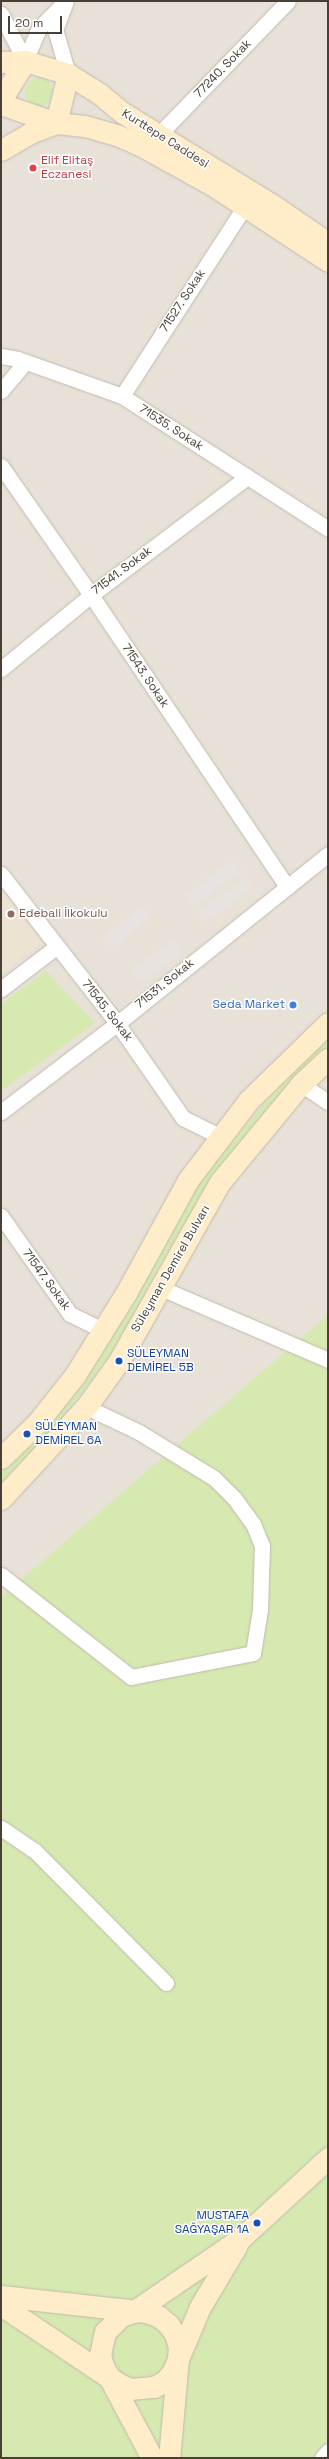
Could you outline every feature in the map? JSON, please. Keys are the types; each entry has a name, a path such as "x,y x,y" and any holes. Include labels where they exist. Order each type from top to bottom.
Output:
{"main road":[{"path":"1,62 25,61"},
{"path":"1,100 25,61"},
{"name":"Kurttepe Caddesi","path":"25,61 68,74 165,140 271,204 328,243"},
{"path":"56,124 68,74"},
{"path":"1,104 56,124"},
{"path":"1,150 30,133 56,124"},
{"name":"Kurttepe Caddesi","path":"56,124 85,126 117,135 214,186 328,261"},
{"path":"1,1458 38,1423 76,1375 126,1293 188,1180 249,1100 328,1024"},
{"name":"Süleyman Demirel Bulvarı","path":"1,1499 86,1407 119,1361 220,1182 301,1084 328,1059"},
{"path":"152,2458 109,2376 100,2355 105,2332 121,2316 132,2312 240,2239 328,2158"},
{"path":"1,2305 119,2384 130,2389 154,2387 169,2376 178,2360 200,2307 240,2239"},
{"path":"1,2296 132,2312 146,2312 158,2316 168,2324 176,2334 179,2347 169,2458"}],"street":[{"path":"25,61 39,28 66,1"},
{"path":"66,1 55,29 68,74"},
{"name":"77240. Sokak","path":"165,140 166,127 288,1"},
{"path":"1,14 25,61"},
{"name":"71527. Sokak","path":"122,396 245,206"},
{"name":"71535. Sokak","path":"1,356 25,362 122,396 328,529"},
{"path":"1,391 25,362"},
{"name":"71543. Sokak","path":"1,466 91,595 287,887"},
{"name":"71541. Sokak","path":"1,669 91,595 247,477"},
{"name":"71531. Sokak","path":"1,1112 117,1023 328,854"},
{"name":"71545. Sokak","path":"1,874 56,948 117,1023 183,1118 221,1137"},
{"path":"1,989 56,948"},
{"path":"301,1084 328,1102"},
{"name":"71547. Sokak","path":"1,1216 70,1314 103,1330"},
{"path":"161,1288 328,1360"},
{"path":"1,1575 131,1677 253,1653 260,1610 262,1546 253,1524 234,1498 214,1478 139,1432 86,1407"},
{"path":"1,1828 35,1851 166,1983"},
{"path":"322,2458 328,2452"}],"shaded area":[{"path":"1,1 328,1 328,2300 1,2300"},
{"path":"233,860 241,871 193,907 184,895"},
{"path":"245,877 253,888 205,923 197,912"},
{"name":"Edebali İlkokulu","path":"1,887 42,942 1,973"},
{"path":"143,905 152,916 111,949 103,938"},
{"path":"174,940 183,953 141,983 131,970"}],"green space":[{"path":"39,78 49,82 53,92 49,102 39,106 29,102 25,92 29,82"},
{"path":"46,971 95,1023 1,1091 1,1004"},
{"path":"328,1038 328,1047 292,1081 211,1180 157,1270 122,1338 99,1370 59,1422 1,1483 1,1473 52,1417 93,1366 205,1174 287,1076"},
{"path":"328,1315 328,2458 1,2458 1,1597"}],"place":[{"name":"Elif Elitaş Eczanesi","path":"33,168"},
{"name":"Edebali İlkokulu","path":"11,914"},
{"name":"Seda Market","path":"293,1005"},
{"name":"SÜLEYMAN DEMİREL 5B","path":"119,1361"},
{"name":"SÜLEYMAN DEMİREL 6A","path":"27,1434"},
{"name":"MUSTAFA SAĞYAŞAR 1A","path":"257,2223"}]}
